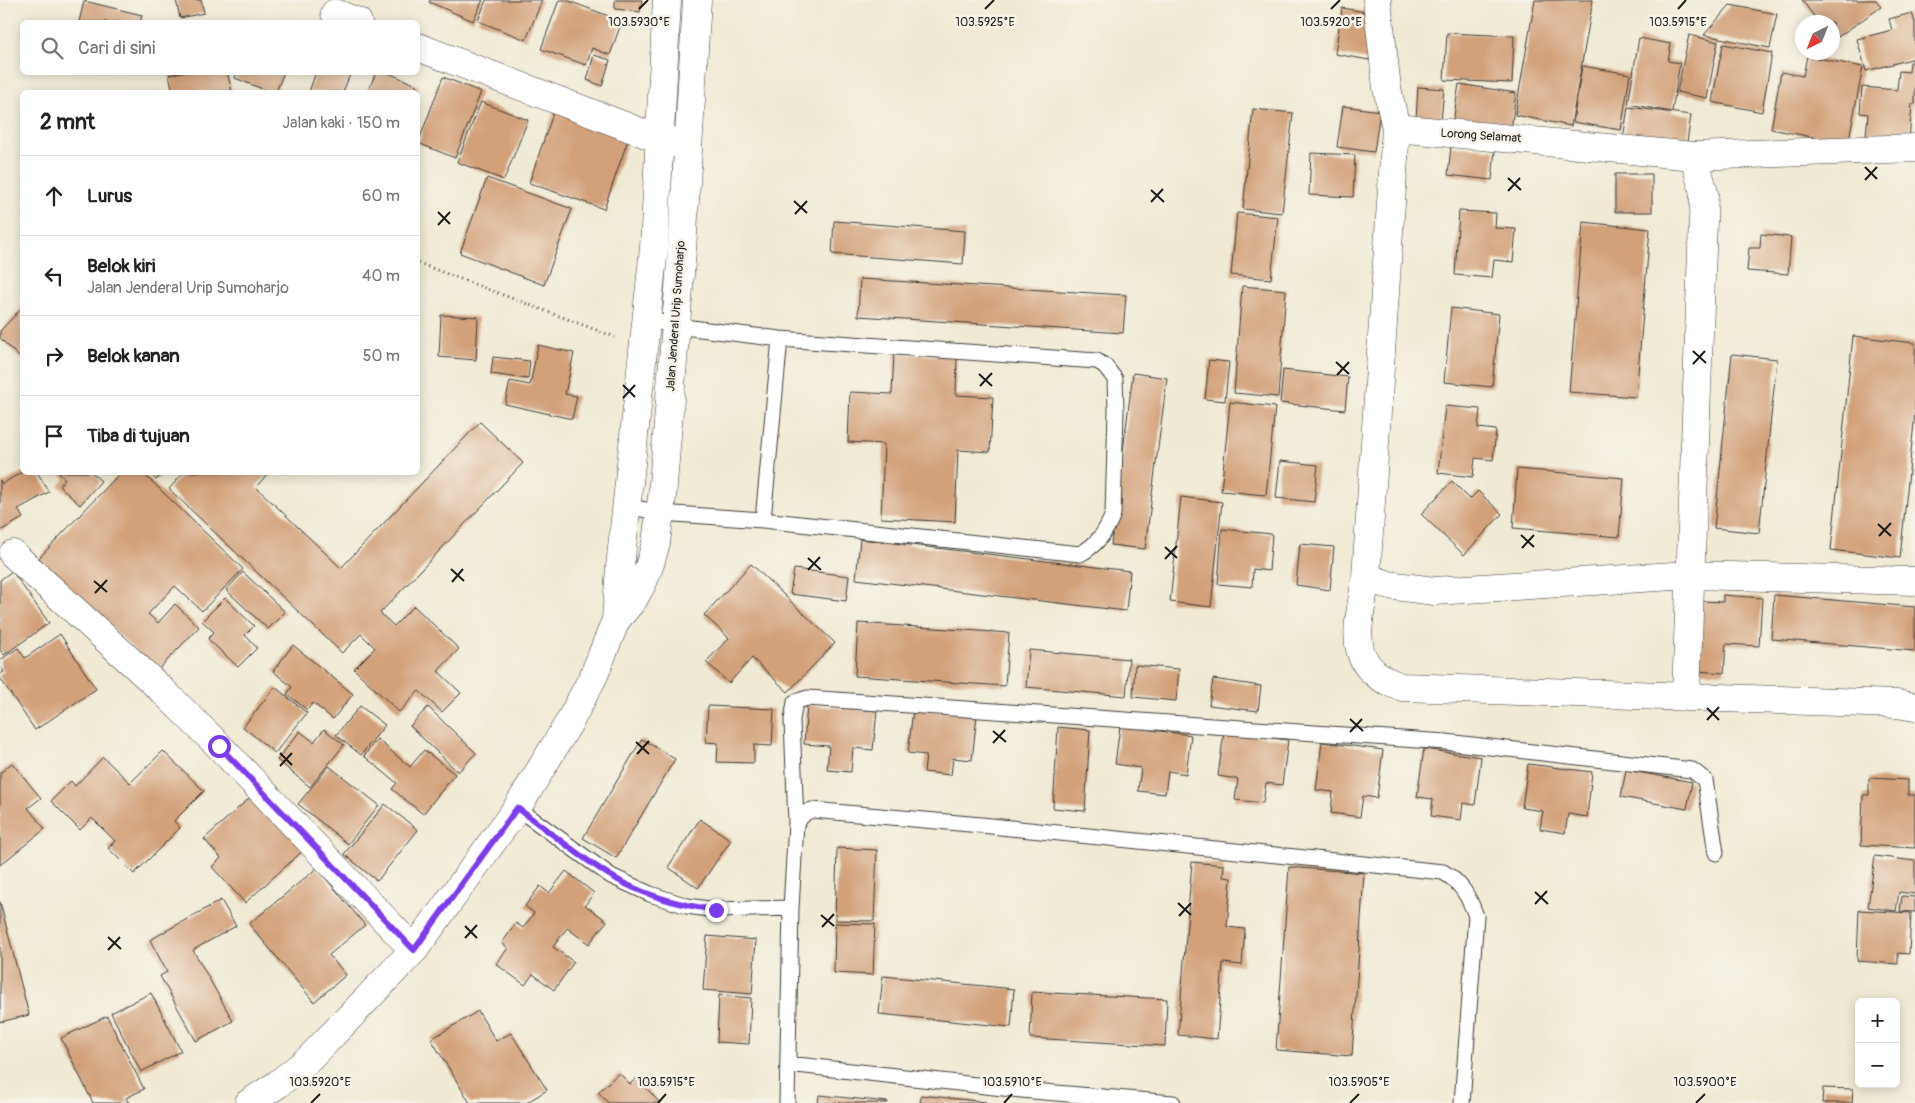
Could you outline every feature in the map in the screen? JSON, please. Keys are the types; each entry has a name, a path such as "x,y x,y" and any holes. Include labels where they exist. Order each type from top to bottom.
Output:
{"street":[{"name":"Jalan Jenderal Urip Sumoharjo","path":"249,1103 278,1084 309,1059 414,950 517,808 570,721 594,675 616,620 654,248 668,0"},
{"name":"Jalan Jenderal Urip Sumoharjo","path":"616,620 633,600 643,582 656,543 660,513 676,326 698,0"},
{"path":"1377,0 1387,88 1396,128 1366,577 1358,633 1359,650 1364,662 1380,678 1402,687 1897,704 1915,707"},
{"path":"420,48 659,139 687,146"},
{"name":"Lorong Selamat","path":"1396,128 1694,156 1915,148"},
{"path":"1686,697 1704,193 1694,156"},
{"path":"13,554 163,690 414,950"},
{"path":"1366,577 1388,584 1434,591 1690,575 1915,581"}],"lane":[{"path":"627,506 660,513 763,520 1080,554 1091,548 1101,537 1113,514 1115,379 1105,366 1097,361 780,339 676,326 647,320"},
{"path":"763,520 780,339"},
{"path":"787,1103 791,908 796,823 792,720 795,702 806,698 1446,742 1692,770 1706,780 1716,853"},
{"path":"517,808 611,876 650,894 687,906 716,910 791,908"},
{"path":"796,823 805,813 812,810 981,824 1443,872 1460,884 1471,902 1476,916 1462,1103"},
{"path":"788,1064 1020,1097 1173,1103"}],"path":[{"path":"420,264 644,348"}],"building":[{"path":"176,0 201,0 204,13 180,18"},
{"path":"430,0 483,0 473,21 429,2"},
{"path":"486,0 542,0 526,40 478,21"},
{"path":"559,0 566,0 622,21 610,55 592,48 586,65 541,49"},
{"path":"615,0 642,0 640,12 615,9"},
{"path":"1535,0 1593,0 1571,126 1515,115"},
{"path":"1802,0 1876,0 1881,7 1840,35 1840,15 1813,15"},
{"path":"84,1 142,15 141,20 79,20"},
{"path":"1730,5 1777,14 1770,48 1704,35"},
{"path":"1342,8 1377,14 1369,60 1335,54"},
{"path":"1912,13 1915,23 1915,58 1866,71 1857,39 1892,30 1889,19"},
{"path":"1447,33 1514,36 1512,83 1444,80"},
{"path":"1689,35 1718,42 1707,98 1677,92"},
{"path":"1639,38 1671,44 1668,61 1680,63 1672,112 1628,104"},
{"path":"1723,44 1772,53 1762,112 1712,102"},
{"path":"594,55 610,60 602,86 587,80"},
{"path":"1806,60 1827,60 1863,67 1848,144 1771,129 1781,72 1803,76"},
{"path":"1910,62 1915,62 1915,104 1912,104 1909,140 1866,136 1868,114 1860,113 1862,87 1897,90 1899,71 1909,72"},
{"path":"1582,66 1630,74 1621,130 1573,122"},
{"path":"169,75 228,75 232,90 173,90"},
{"path":"236,75 283,75 277,90 265,90 235,78"},
{"path":"315,75 350,75 344,90 310,90"},
{"path":"375,75 393,75 419,86 417,90 369,90"},
{"path":"443,77 481,92 455,158 420,144 420,138"},
{"path":"1459,84 1516,93 1511,130 1453,122"},
{"path":"1418,87 1444,89 1441,121 1416,119"},
{"path":"481,102 528,120 504,180 457,162"},
{"path":"1343,106 1380,111 1374,152 1337,147"},
{"path":"1628,107 1691,115 1686,149 1623,140"},
{"path":"555,108 630,134 604,209 529,183"},
{"path":"1253,109 1293,113 1282,213 1243,209"},
{"path":"1451,146 1495,150 1492,180 1448,175"},
{"path":"1311,153 1355,155 1353,197 1309,195"},
{"path":"1615,174 1652,174 1652,212 1615,212"},
{"path":"487,178 572,209 544,285 460,253"},
{"path":"1459,211 1496,213 1495,228 1516,229 1513,262 1494,260 1492,278 1455,275"},
{"path":"1237,213 1278,217 1271,279 1231,275"},
{"path":"834,221 965,231 963,264 832,254"},
{"path":"1583,222 1650,229 1636,397 1569,392"},
{"path":"1761,234 1791,237 1788,274 1747,271 1749,248 1760,248"},
{"path":"860,279 1126,295 1123,333 858,316"},
{"path":"1242,286 1286,290 1278,397 1234,393"},
{"path":"1451,308 1499,314 1492,387 1444,382"},
{"path":"20,310 20,358 0,338 0,331"},
{"path":"441,315 478,317 476,360 439,357"},
{"path":"1853,336 1915,343 1915,413 1900,558 1831,550"},
{"path":"538,345 574,353 565,394 577,396 572,419 505,404 510,381 530,385"},
{"path":"894,353 957,357 956,395 993,397 990,452 958,450 955,522 881,518 884,444 848,442 850,392 892,394"},
{"path":"1732,354 1777,359 1759,533 1714,528"},
{"path":"493,357 530,361 528,379 491,374"},
{"path":"1209,360 1229,362 1225,401 1205,399"},
{"path":"1283,370 1348,377 1345,410 1280,403"},
{"path":"1133,373 1167,378 1145,549 1111,545"},
{"path":"1230,402 1275,407 1266,495 1221,491"},
{"path":"1445,406 1480,409 1478,428 1496,430 1493,460 1475,458 1473,477 1438,473"},
{"path":"480,422 523,463 380,613 394,626 414,606 459,649 438,671 461,693 442,712 419,691 399,712 354,669 375,648 361,634 342,653 169,489 181,475 266,475 256,487 341,568"},
{"path":"1280,461 1318,465 1314,502 1276,498"},
{"path":"1517,469 1624,478 1619,537 1513,528"},
{"path":"20,473 20,475 39,475 49,492 18,509 23,518 0,531 0,480 2,484"},
{"path":"61,475 94,475 101,481 80,505 59,486 65,479"},
{"path":"118,475 145,475 243,569 202,611 175,586 148,614 158,623 175,604 199,627 157,671 39,558"},
{"path":"151,475 161,475 156,480"},
{"path":"1452,481 1470,499 1478,491 1502,514 1464,555 1421,514"},
{"path":"1181,497 1222,502 1211,607 1170,602"},
{"path":"1222,529 1272,534 1269,571 1253,569 1252,587 1218,584"},
{"path":"860,539 1130,571 1126,611 856,579"},
{"path":"1300,544 1334,547 1330,590 1296,585"},
{"path":"751,564 835,643 788,692 752,658 729,683 706,662 729,638 704,615"},
{"path":"794,569 849,576 846,601 790,594"},
{"path":"12,571 49,623 4,655 0,650 0,580"},
{"path":"243,572 285,612 268,629 226,590"},
{"path":"1723,595 1762,598 1759,646 1726,644 1724,673 1697,671 1702,601 1723,602"},
{"path":"1774,595 1915,607 1915,651 1771,639"},
{"path":"225,598 254,626 245,635 257,648 238,667 208,639 214,632 202,621"},
{"path":"858,623 1009,633 1005,686 855,676"},
{"path":"60,634 96,689 35,730 0,678 0,674 4,672 0,666 0,660 18,648 25,658"},
{"path":"293,645 353,694 333,719 313,703 307,710 287,694 292,687 273,671"},
{"path":"1029,650 1129,659 1126,696 1026,687"},
{"path":"1135,665 1179,669 1176,701 1133,697"},
{"path":"1213,679 1261,686 1258,711 1209,705"},
{"path":"275,687 307,713 275,753 243,727"},
{"path":"807,705 877,711 873,750 853,748 851,772 827,770 829,746 804,744"},
{"path":"360,706 385,725 361,755 336,735"},
{"path":"708,706 774,709 772,746 754,745 754,763 717,762 718,743 706,742"},
{"path":"428,707 476,753 458,772 410,726"},
{"path":"913,709 977,715 972,760 953,758 951,775 924,772 926,755 908,753"},
{"path":"1120,726 1191,735 1186,774 1168,771 1165,794 1138,791 1141,768 1115,764"},
{"path":"1058,727 1090,730 1085,811 1053,808"},
{"path":"324,729 344,745 310,787 277,760 300,731 314,742"},
{"path":"1224,732 1288,740 1282,785 1266,783 1263,803 1235,800 1238,779 1218,776"},
{"path":"377,739 410,767 424,750 455,774 423,814 392,789 397,783 364,756"},
{"path":"642,739 675,759 616,858 583,838"},
{"path":"1322,742 1383,750 1377,798 1363,796 1360,817 1331,813 1333,792 1316,790"},
{"path":"1424,749 1481,757 1475,805 1463,803 1461,820 1431,816 1433,799 1417,797"},
{"path":"163,751 204,791 174,821 180,828 134,874 108,848 115,841 92,818 80,830 51,801 71,781 75,786 103,757 130,783"},
{"path":"12,763 41,798 28,808 45,829 0,865 0,773"},
{"path":"1528,764 1592,772 1587,817 1568,814 1565,833 1540,829 1543,811 1522,808"},
{"path":"329,766 379,805 348,844 298,804"},
{"path":"1626,770 1692,782 1687,809 1621,797"},
{"path":"1869,778 1908,780 1908,795 1915,795 1915,848 1861,845 1863,795 1869,795"},
{"path":"255,793 306,848 245,903 212,867 221,858 204,839"},
{"path":"385,804 418,830 377,881 344,854"},
{"path":"700,819 731,840 698,888 668,867"},
{"path":"837,848 877,850 874,921 835,920"},
{"path":"1875,856 1915,861 1915,894 1899,892 1896,911 1868,907"},
{"path":"1192,862 1224,865 1223,877 1231,878 1227,927 1245,929 1242,965 1223,963 1217,1039 1178,1035"},
{"path":"1289,867 1364,873 1352,1056 1276,1050"},
{"path":"317,868 365,925 329,955 346,975 314,1002 249,924"},
{"path":"566,871 594,893 585,905 607,921 589,944 567,928 553,947 574,962 554,990 533,974 525,985 496,964 508,948 502,943 516,923 523,928 534,913 525,906 540,886 549,893"},
{"path":"1902,896 1915,897 1915,912 1900,911"},
{"path":"221,900 236,926 193,950 233,1021 196,1041 160,976 167,972 150,940"},
{"path":"0,902 29,1015 0,1022"},
{"path":"1859,910 1911,913 1909,954 1898,953 1898,964 1857,961"},
{"path":"835,923 875,924 873,975 834,973"},
{"path":"707,936 756,940 752,994 703,990"},
{"path":"883,976 1014,989 1011,1027 879,1014"},
{"path":"1032,992 1167,999 1165,1046 1030,1038"},
{"path":"151,993 181,1051 141,1072 111,1013"},
{"path":"719,995 751,998 749,1044 717,1042"},
{"path":"478,1011 496,1041 511,1033 547,1090 526,1103 470,1103 431,1039"},
{"path":"107,1016 144,1089 126,1098 129,1103 93,1103 61,1038"},
{"path":"619,1073 630,1084 637,1078 660,1103 608,1103 598,1092"},
{"path":"1823,1088 1853,1089 1852,1103 1822,1103"},
{"path":"819,1095 888,1102 888,1103 818,1103"},
{"path":"921,1095 986,1102 986,1103 920,1103"}],"route":[{"path":"219,746 414,950 517,808 611,876 650,894 687,906 716,910"}]}
